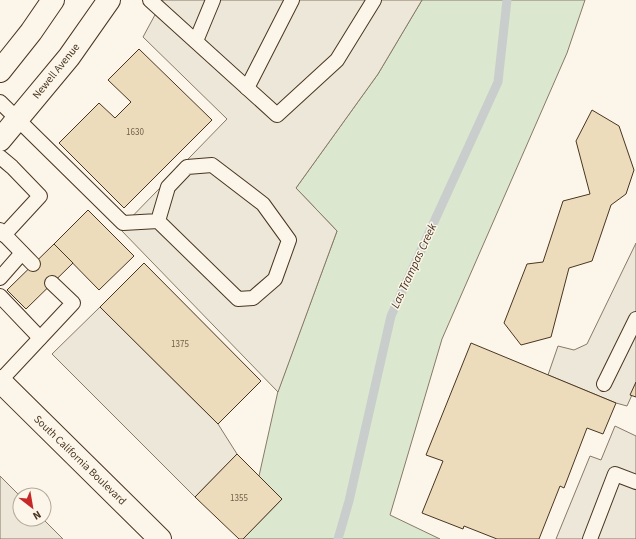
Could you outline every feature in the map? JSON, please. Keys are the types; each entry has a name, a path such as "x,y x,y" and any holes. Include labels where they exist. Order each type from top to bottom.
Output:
{"street":[{"path":"0,71 31,32 53,0"},
{"name":"Newell Avenue","path":"0,140 69,57 109,0"},
{"name":"South California Boulevard","path":"0,381 160,539"}],"lane":[{"path":"150,0 278,115 337,60 374,0"},
{"path":"196,41 212,0"},
{"path":"248,88 292,0"},
{"path":"0,102 124,223 158,221 238,299 253,298 275,279 289,240 263,204 212,165 187,167 168,187 158,221"},
{"path":"0,157 12,167 40,196 2,233 33,264"},
{"path":"0,278 22,254"},
{"path":"0,381 73,304 52,283"},
{"path":"0,296 40,338"},
{"path":"604,384 636,319"},
{"path":"590,539 615,474 636,482"}],"green space":[{"path":"422,0 585,0 567,53 442,339 390,515 440,539 243,539 282,499 259,476 278,391 337,231 296,188 378,74"}],"shaded area":[{"path":"163,0 422,0 378,74 296,188 337,231 278,392 120,229 227,119 143,37"},
{"path":"636,243 636,386 627,406 616,403 548,375 558,346 574,350 587,344"},
{"path":"100,307 218,424 237,454 195,497 52,354"},
{"path":"615,426 636,436 636,539 556,539 590,456 601,460"},
{"path":"0,476 12,488 12,527 51,527 63,539 0,539"}],"building":[{"path":"139,49 212,120 124,208 59,143 99,103 115,118 131,102 108,80"},
{"path":"592,110 619,126 634,170 626,194 611,205 592,261 569,268 551,337 521,345 504,323 527,264 543,262 563,201 590,194 576,141"},
{"path":"88,210 134,256 99,290 54,244"},
{"path":"54,244 73,263 26,309 7,290"},
{"path":"144,263 261,381 218,424 100,307"},
{"path":"471,343 616,403 603,434 587,428 564,488 560,486 539,539 497,539 464,526 463,529 422,513 443,461 426,455"},
{"path":"636,382 636,397 630,395"},
{"path":"237,454 282,499 243,539 239,539 195,497"}],"waterway":[{"name":"Las Trampas Creek","path":"338,539 349,501 391,316 498,82 507,0"}]}
